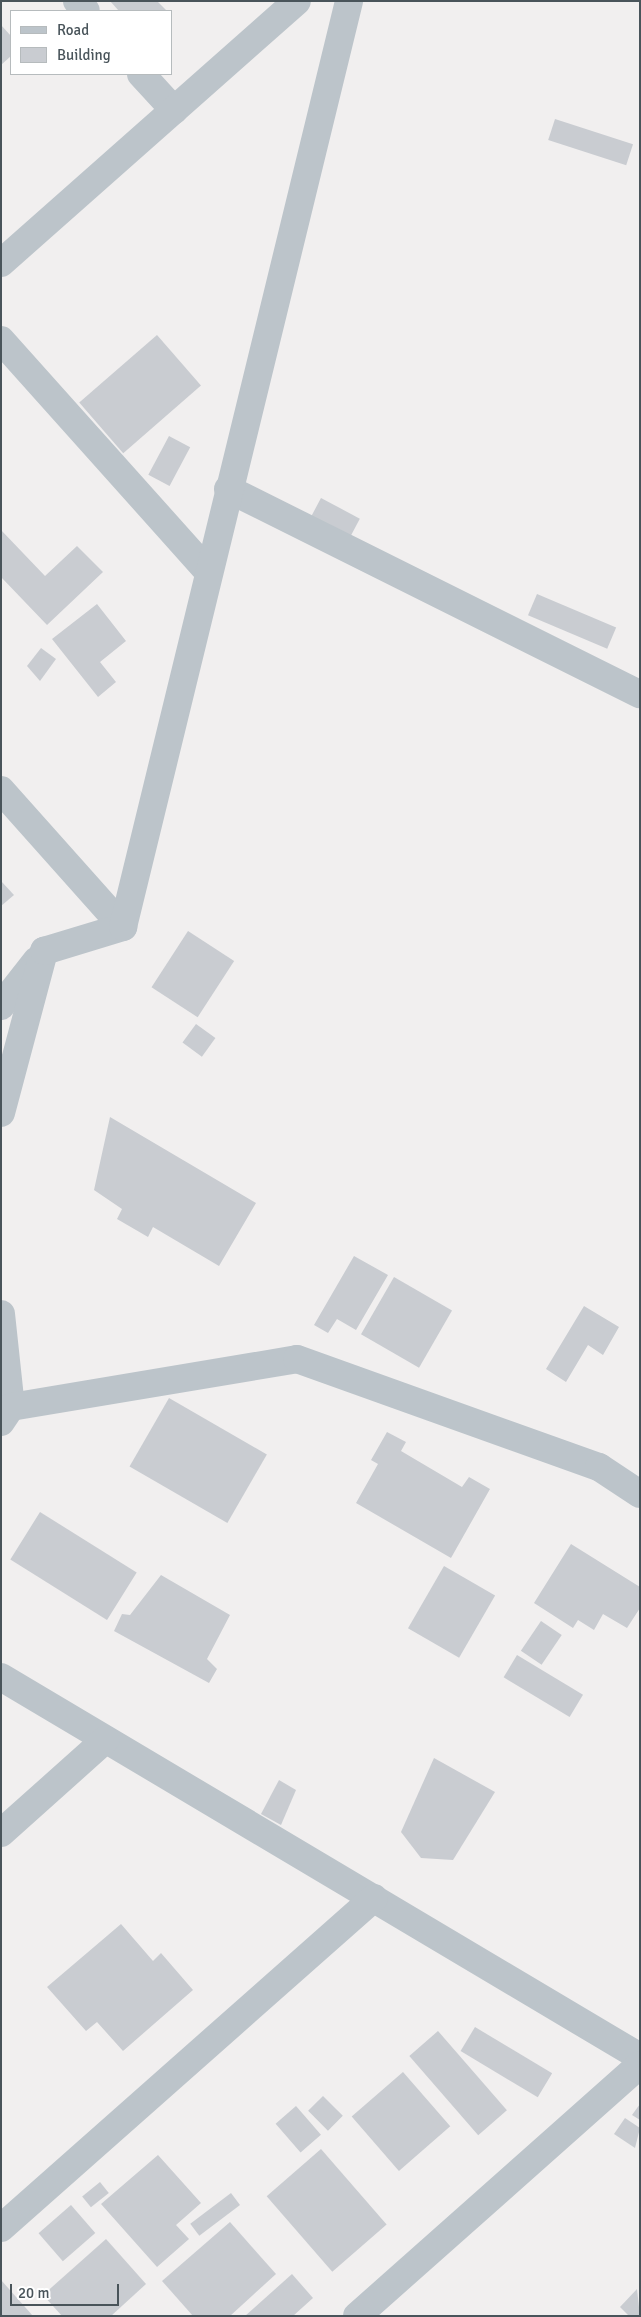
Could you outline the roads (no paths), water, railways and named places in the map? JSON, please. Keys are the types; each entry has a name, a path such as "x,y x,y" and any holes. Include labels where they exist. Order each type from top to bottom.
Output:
{"street":[{"path":"1,263 297,1"},
{"path":"123,927 206,570 228,489 348,1"},
{"path":"142,75 174,110"},
{"path":"1,340 206,570"},
{"path":"228,489 640,694"},
{"path":"1,790 123,927"},
{"path":"1,1006 44,951 123,927"},
{"path":"1,1113 44,951"},
{"path":"1,1314 6,1415 297,1359 599,1467 640,1494"},
{"path":"1,1677 640,2057"},
{"path":"1,1833 106,1740"},
{"path":"1,2228 374,1898"},
{"path":"357,2316 640,2065"}]}
